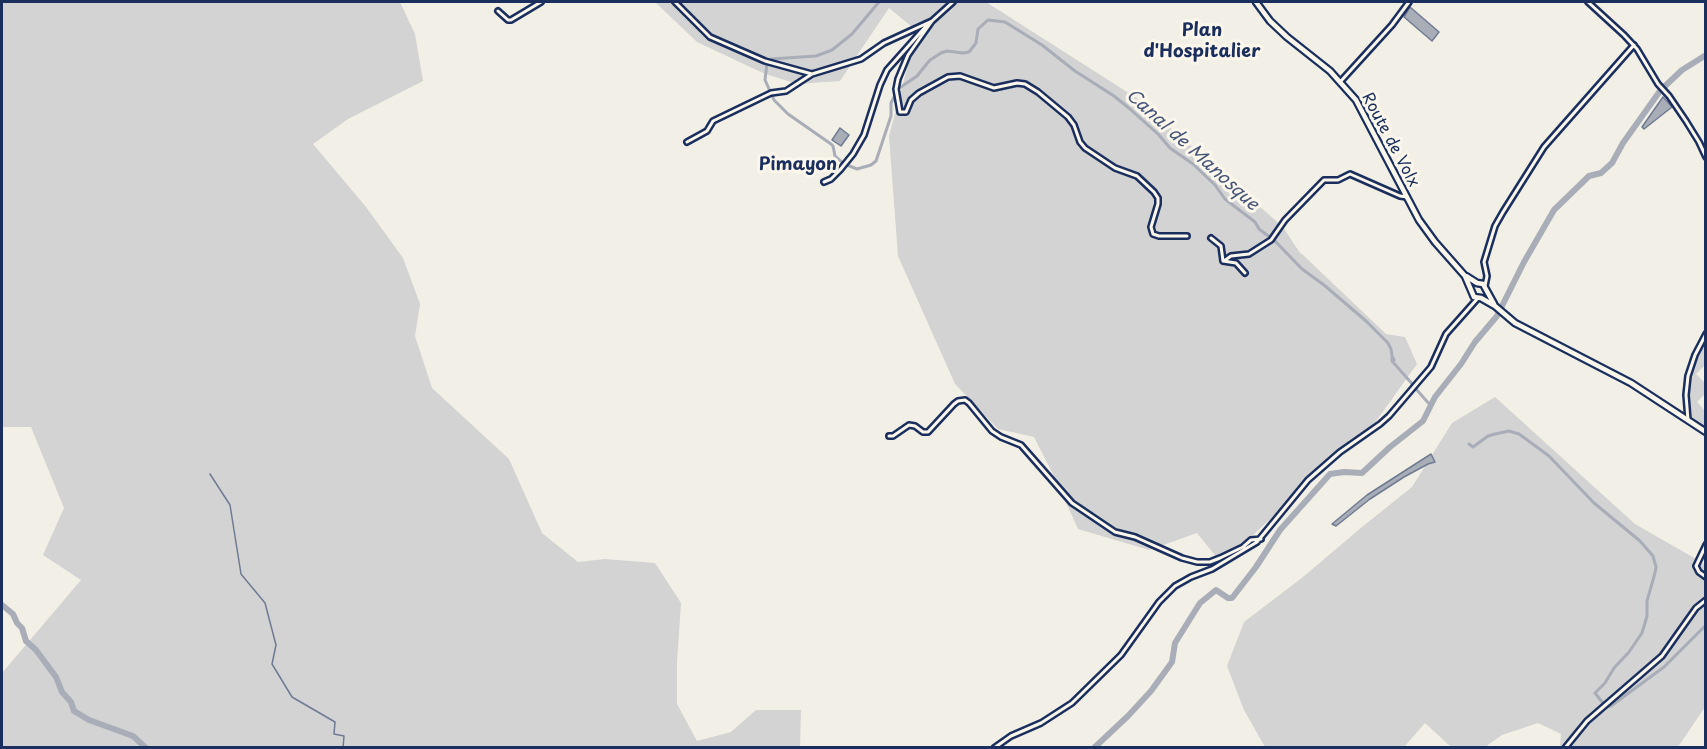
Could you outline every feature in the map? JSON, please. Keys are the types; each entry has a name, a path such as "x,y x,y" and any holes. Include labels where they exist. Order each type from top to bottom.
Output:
{"main road":[{"name":"Route de Volx","path":"1258,2 1278,28 1341,81 1356,100 1424,227 1465,276 1471,291 1495,306"},
{"name":"Route de Volx","path":"1465,276 1482,286 1495,306 1508,318 1631,383 1704,431"},
{"path":"1471,291 1482,286"},
{"path":"1480,298 1482,286"}],"street":[{"path":"498,10 508,20 511,20 542,2"},
{"path":"675,2 706,35 767,62 812,74"},
{"path":"824,182 840,170 864,135 887,70 932,21 953,2"},
{"path":"1341,81 1392,25 1409,2"},
{"path":"1588,2 1634,45 1658,84 1686,121 1706,157"},
{"path":"688,141 707,131 713,121 770,94 786,91 812,74 861,59 884,43 932,21"},
{"path":"932,21 908,55 898,79 896,88 900,111 904,113 916,95 948,77 960,76 994,88 1020,83 1028,85 1068,117 1085,148 1115,168 1137,176 1154,191 1158,201 1151,226 1153,234 1187,236"},
{"path":"1482,286 1487,278 1484,262 1503,212 1544,147 1634,45"},
{"path":"1224,261 1231,255 1249,254 1272,239 1285,220 1326,179 1337,180 1350,174 1407,197"},
{"path":"1211,238 1221,246 1224,261"},
{"path":"1224,261 1237,264 1245,273"},
{"path":"994,747 1072,704 1121,655 1159,602 1175,586 1229,560 1261,539 1308,480 1335,456 1389,416 1431,367 1446,334 1466,314 1471,291"},
{"path":"1469,307 1480,298"},
{"path":"1688,420 1686,395 1688,376 1695,355 1706,334"},
{"path":"889,436 893,436 909,425 928,432 954,404 965,400 992,431 1021,445 1072,503 1115,532 1135,537 1182,558 1197,562 1210,562 1251,540 1261,539"},
{"path":"1706,545 1696,566 1699,572 1706,577"},
{"path":"1565,747 1579,730 1662,656 1696,608 1706,600"}],"shaded area":[{"path":"2,2 400,2 415,34 423,81 348,119 313,144 366,207 403,258 420,304 415,336 432,388 509,459 542,533 578,562 605,559 655,563 681,603 677,704 697,741 731,732 756,710 801,710 800,747 2,747 2,673 81,580 43,555 64,508 31,427 2,427"},
{"path":"655,2 986,2 1138,99 1283,227 1300,253 1386,334 1405,337 1417,364 1374,424 1335,452 1303,481 1282,508 1222,564 1197,533 1149,550 1078,529 1034,437 998,429 955,384 898,256 889,136 917,31 889,8 840,81 797,84 763,73 697,42"},
{"path":"1410,7 1439,32 1432,41 1404,17"},
{"path":"1663,97 1672,107 1644,129 1642,127"},
{"path":"840,128 849,135 841,146 832,140"},
{"path":"1702,344 1705,352 1705,365 1696,374 1705,383 1705,394 1697,402 1705,411 1705,428 1689,416 1687,391 1688,376"},
{"path":"1495,397 1635,524 1703,563 1705,568 1705,707 1678,747 1560,747 1561,734 1538,723 1502,735 1485,747 1451,747 1425,723 1404,747 1265,747 1244,710 1227,666 1244,622 1303,577 1412,487 1452,423"},
{"path":"1431,454 1435,462 1404,477 1370,499 1336,526 1332,524 1367,495"}],"waterway":[{"name":"Canal de Manosque","path":"844,164 835,156 831,144 788,114 774,100 765,80 767,63 771,59 816,56 832,50 852,34 879,2"},
{"name":"Canal de Manosque","path":"847,165 857,169 876,161 891,116 891,103 898,89 917,76 930,60 947,51 969,52 976,43 978,29 988,20 1005,22 1042,45 1130,109 1170,148 1193,164 1215,185 1225,199 1255,222 1259,229 1275,241 1302,269 1366,321 1388,343 1394,360"},
{"path":"1664,87 1682,70 1706,55"},
{"path":"1094,748 1151,691 1172,662 1175,643 1200,603 1216,590 1232,598 1280,530 1330,474 1362,473 1423,421 1435,397 1497,316 1554,210 1589,176 1601,173 1612,163 1623,143 1660,91"},
{"name":"Canal de Manosque","path":"1392,358 1392,361 1414,386"},
{"name":"Canal de Manosque","path":"1416,389 1431,406"},
{"name":"Canal de Manosque","path":"1469,444 1473,447 1488,436 1509,431 1519,434 1549,456 1594,503 1640,541 1653,556 1656,567 1642,633 1595,693 1606,707 1611,706 1664,667 1706,625"},
{"path":"210,474 230,505 241,574 265,603 276,645 272,664 292,697 335,722 334,734 344,736 343,748"},
{"path":"2,605 13,614 22,628 26,641 36,650 56,677 74,711 89,720 133,736 146,748"}],"district":[{"name":"Plan d'Hospitalier","path":"1202,42"},
{"name":"Pimayon","path":"798,165"}]}
